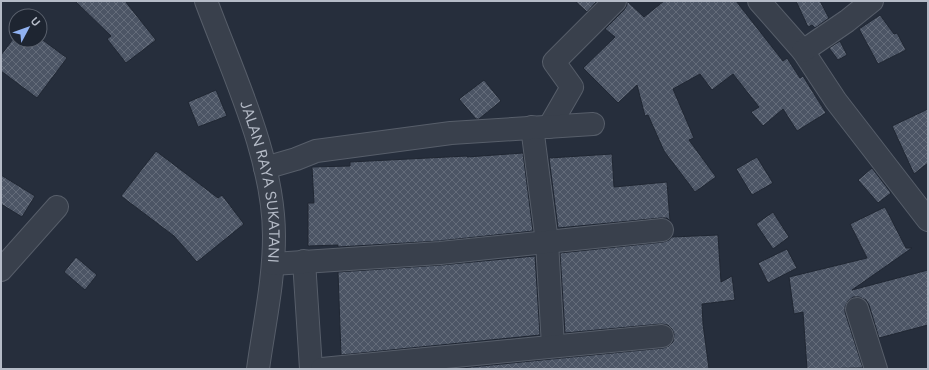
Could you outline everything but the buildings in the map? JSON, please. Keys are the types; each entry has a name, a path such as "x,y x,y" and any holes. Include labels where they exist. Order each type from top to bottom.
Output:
{"street":[{"name":"JALAN RAYA SUKATANI","path":"206,1 254,127 265,168 272,208 274,236 273,264 258,369"},
{"path":"553,346 540,127 572,87 554,62 615,1"},
{"path":"759,1 803,52 836,101 921,198 928,220"},
{"path":"803,52 847,21 872,1"},
{"path":"265,168 296,159 316,151 451,133 593,124"},
{"path":"1,270 57,206"},
{"path":"273,264 440,253 662,230"},
{"path":"304,261 311,369"},
{"path":"857,309 876,369"},
{"path":"322,369 662,336"}]}
